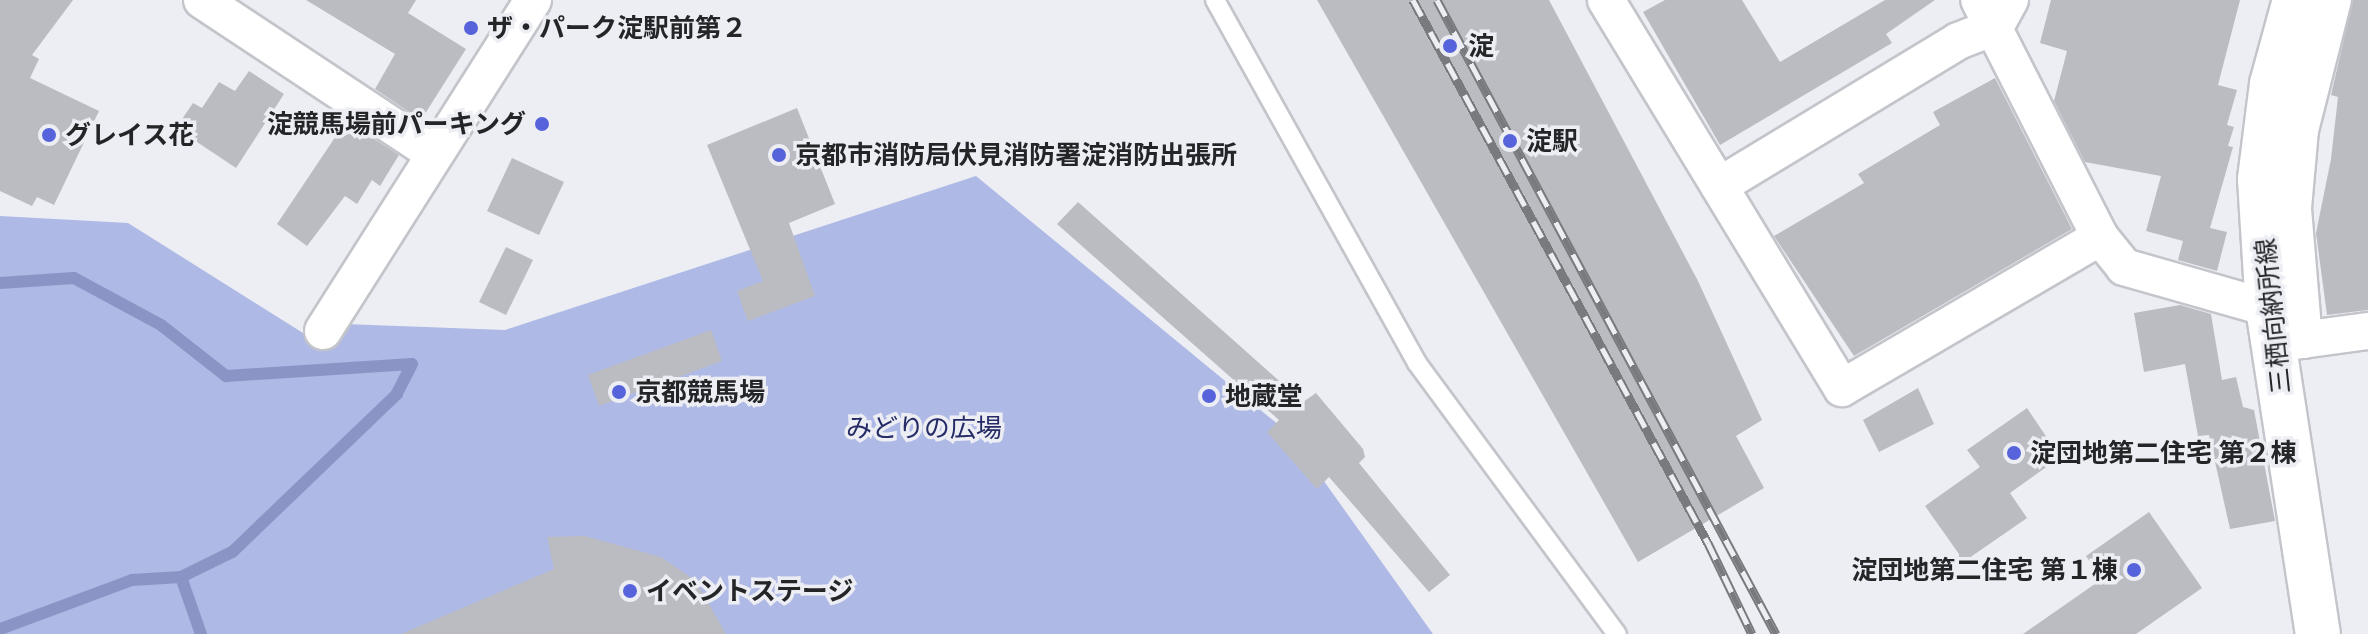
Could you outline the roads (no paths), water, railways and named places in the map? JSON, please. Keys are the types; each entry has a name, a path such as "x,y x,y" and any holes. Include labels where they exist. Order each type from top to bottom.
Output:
{"main road":[{"name":"三栖向納所線","path":"2295,0 2272,84 2260,179 2282,331 2318,634"}],"street":[{"path":"202,0 435,154"},
{"path":"323,331 533,0"},
{"path":"1606,0 1842,388 2100,237"},
{"path":"2282,331 2300,130 2333,0"},
{"path":"1719,186 1958,41 1994,9 2100,237 2124,267 2282,331 2368,331"}],"lane":[{"path":"1215,0 1417,363 1617,634"}],"waterway":[{"path":"0,283 74,278 161,325 226,376 412,364 397,394 232,552 181,577 132,580 0,629"},
{"path":"181,577 201,634"}],"railway":[{"path":"1413,0 1708,543 1752,634"},
{"path":"1437,0 1776,634"}],"place":[{"name":"ザ・パーク淀駅前第２","path":"471,28"},
{"name":"淀","path":"1450,46"},
{"name":"淀競馬場前パーキング","path":"542,124"},
{"name":"グレイス花","path":"49,135"},
{"name":"淀駅","path":"1510,141"},
{"name":"京都市消防局伏見消防署淀消防出張所","path":"779,155"},
{"name":"京都競馬場","path":"619,392"},
{"name":"地蔵堂","path":"1209,396"},
{"name":"淀団地第二住宅 第２棟","path":"2014,453"},
{"name":"淀団地第二住宅 第１棟","path":"2134,570"},
{"name":"イベントステージ","path":"630,591"}],"park label":[{"name":"みどりの広場","path":"924,428"}]}
